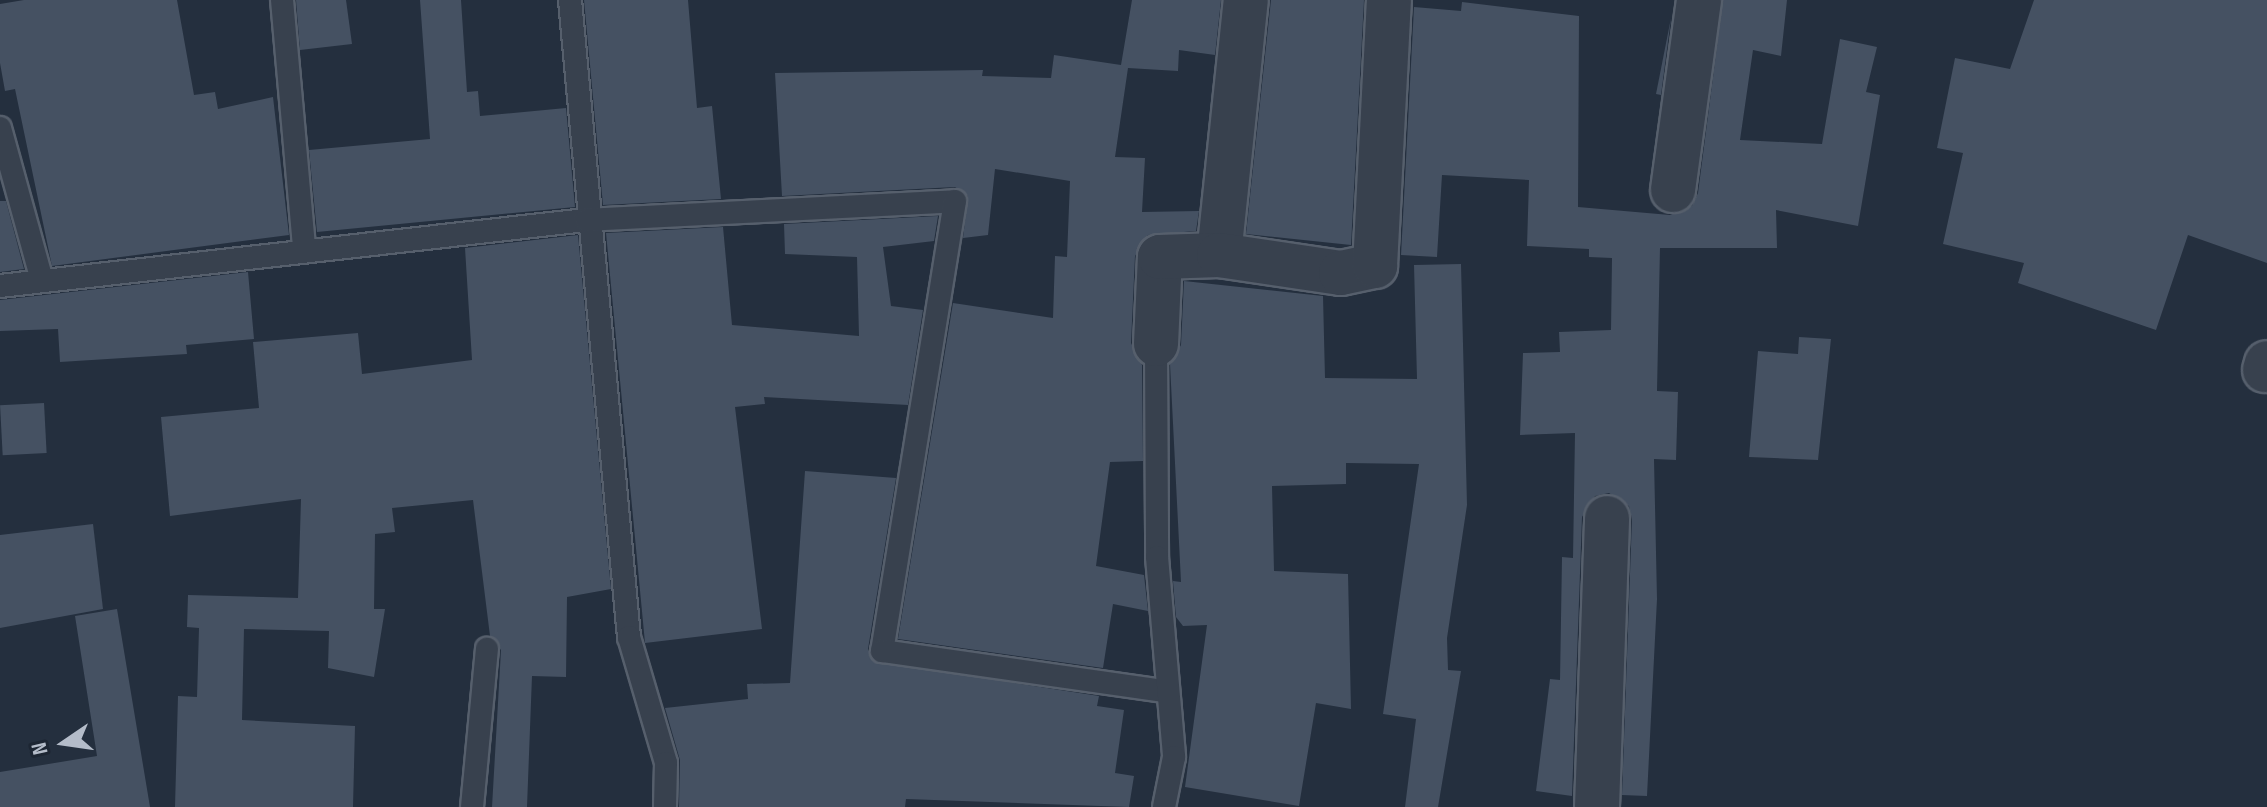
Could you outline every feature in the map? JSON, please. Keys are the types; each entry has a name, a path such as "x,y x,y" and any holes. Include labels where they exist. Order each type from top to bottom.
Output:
{"street":[{"path":"1219,255 1246,0"},
{"path":"1156,344 1160,257 1219,255 1341,273 1375,266 1389,0"},
{"path":"1673,190 1699,0"},
{"path":"1597,807 1607,518"}],"lane":[{"path":"282,0 304,247"},
{"path":"570,0 586,220 629,637 666,763 665,807"},
{"path":"0,128 41,277"},
{"path":"0,286 41,277 304,247 586,220 955,201 882,651 1164,691"},
{"path":"1156,344 1164,691 1174,757 1164,807"},
{"path":"472,807 487,649"}],"building":[{"path":"24,0 177,0 194,95 215,92 218,109 273,97 289,235 52,266 15,89 5,91 0,63 0,4"},
{"path":"296,0 346,0 352,44 300,50"},
{"path":"420,0 461,0 467,92 478,91 480,116 566,108 575,207 317,232 309,150 430,139"},
{"path":"584,0 688,0 697,108 712,106 721,199 603,205"},
{"path":"1132,0 1221,0 1215,55 1179,50 1178,71 1128,68 1115,157 1145,158 1142,212 1199,211 1196,231 1148,235 1135,256 1131,343 1142,365 1143,461 1110,462 1096,566 1144,575 1148,611 1113,604 1103,668 898,639 953,303 1053,318 1055,256 1067,257 1070,181 995,169 988,235 963,238 968,196 955,187 782,196 775,73 983,70 982,76 1051,78 1054,55 1121,65"},
{"path":"1271,0 1364,0 1351,245 1246,234"},
{"path":"1723,0 1787,0 1781,56 1753,50 1740,140 1822,144 1840,39 1877,47 1866,92 1880,95 1858,226 1776,210 1777,248 1660,248 1657,391 1678,392 1676,460 1654,459 1657,599 1647,796 1622,795 1632,519 1629,506 1609,493 1595,496 1582,517 1572,796 1536,791 1550,679 1560,680 1562,557 1573,558 1575,433 1520,435 1523,353 1560,352 1559,332 1611,330 1612,258 1589,257 1589,249 1527,246 1529,180 1442,175 1437,257 1401,255 1414,7 1461,11 1462,2 1579,16 1578,207 1670,215 1692,206 1698,193"},
{"path":"2034,0 2267,0 2267,263 2188,235 2156,330 2018,283 2024,263 1943,244 1963,153 1937,148 1955,58 2010,69"},
{"path":"1671,18 1661,95 1656,94"},
{"path":"0,201 6,201 24,269 0,272"},
{"path":"938,216 934,241 883,247 891,306 923,310 908,405 764,397 765,404 735,407 762,629 645,643 606,233 723,227 732,325 859,336 857,257 785,254 784,224"},
{"path":"578,235 611,589 567,597 566,677 532,676 527,807 492,807 501,650 490,636 473,500 392,508 395,532 375,534 374,609 385,609 374,677 328,668 329,631 244,629 242,720 355,726 353,807 175,807 178,696 197,697 199,628 187,627 188,595 298,598 301,499 170,516 161,417 259,408 253,342 358,333 362,374 472,360 465,248"},
{"path":"1461,264 1467,505 1447,638 1448,670 1461,671 1438,807 1405,807 1416,719 1383,714 1419,464 1346,463 1346,484 1272,486 1274,571 1348,574 1351,709 1316,703 1299,806 1185,787 1207,625 1183,626 1176,617 1173,581 1181,582 1170,364 1181,345 1184,281 1323,296 1325,378 1417,379 1414,265"},
{"path":"248,272 254,339 186,345 187,354 60,362 58,329 0,331 0,300"},
{"path":"1799,337 1831,339 1818,460 1749,457 1758,351 1798,354"},
{"path":"44,403 47,453 3,455 0,405"},
{"path":"805,471 896,478 868,649 873,661 1099,696 1097,706 1124,710 1115,773 1134,776 1129,807 906,799 905,807 679,807 680,760 665,708 748,699 747,684 790,683"},
{"path":"93,524 103,609 0,628 0,535"},
{"path":"117,609 150,807 0,807 0,772 97,756 75,616"}]}
